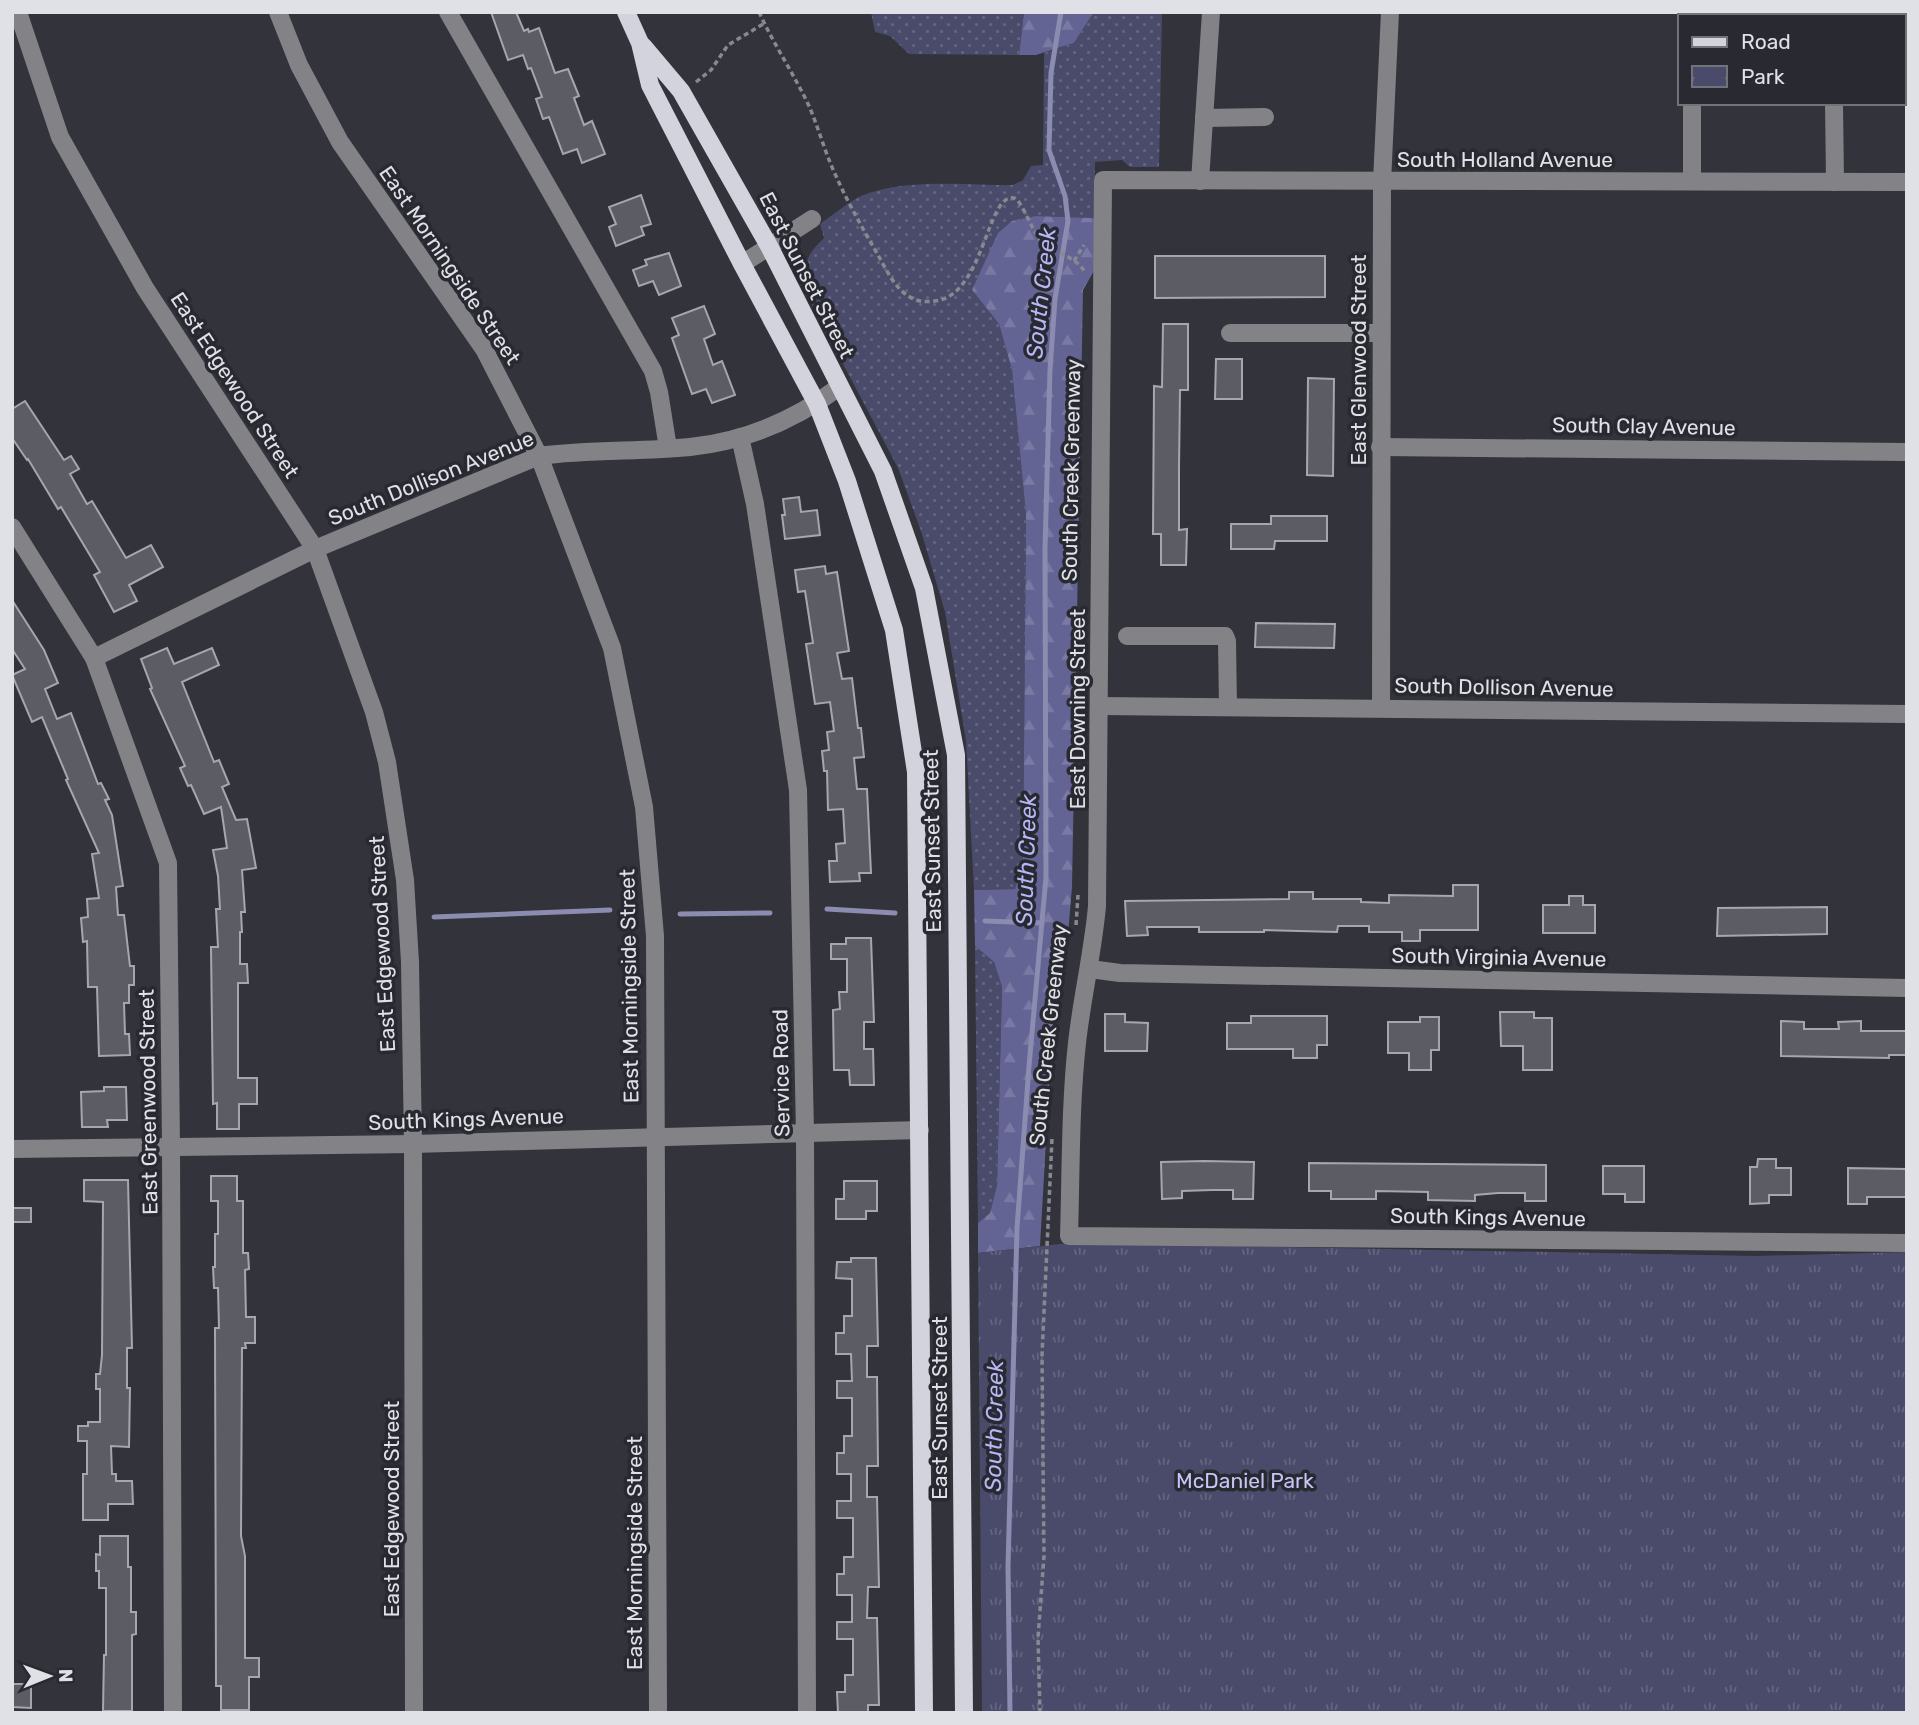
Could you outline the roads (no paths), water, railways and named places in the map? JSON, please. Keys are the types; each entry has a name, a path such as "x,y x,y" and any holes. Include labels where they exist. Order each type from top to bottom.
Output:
{"main road":[{"name":"East Sunset Street","path":"626,12 640,43 650,85 817,404 847,481 894,631 916,772 924,1713"},
{"name":"East Sunset Street","path":"640,43 681,91 769,247 883,471 924,588 956,754 964,1713"}],"street":[{"name":"East Edgewood Street","path":"18,12 60,136 145,288 315,549 374,712 387,762 405,880 410,962 414,1713"},
{"name":"East Morningside Street","path":"278,12 299,65 340,142 484,349 540,456 611,649 644,807 654,936 658,1713"},
{"path":"447,12 653,371 668,449"},
{"path":"1200,181 1211,12"},
{"name":"East Glenwood Street","path":"1381,708 1382,182 1390,12"},
{"path":"1692,105 1692,181"},
{"path":"1834,105 1835,182"},
{"path":"1204,117 1265,117"},
{"name":"South Holland Avenue","path":"1103,180 1907,182"},
{"name":"East Downing Street","path":"1069,1236 1077,1042 1090,969 1097,906 1103,180"},
{"path":"742,264 812,219"},
{"path":"1230,333 1381,333"},
{"name":"South Dollison Avenue","path":"93,657 315,549 540,456 570,452 668,449 716,443 797,416 839,387"},
{"name":"Service Road","path":"740,437 755,504 798,790 805,1133 807,1713"},
{"name":"South Clay Avenue","path":"1380,447 1907,452"},
{"name":"East Greenwood Street","path":"12,527 93,657 168,863 173,1713"},
{"path":"1127,636 1225,636 1228,707"},
{"name":"South Dollison Avenue","path":"1100,706 1907,714"},
{"name":"South Virginia Avenue","path":"1090,969 1120,973 1907,988"},
{"name":"South Kings Avenue","path":"12,1149 413,1144 920,1130"},
{"name":"South Kings Avenue","path":"1069,1236 1907,1243"}],"waterway":[{"name":"South Creek","path":"1010,1713 1008,1567 1017,1228 1046,877 1045,549 1050,370 1055,299 1068,221 1065,196 1049,150 1051,73 1061,12"},
{"path":"827,909 895,913"},
{"path":"434,917 610,910"},
{"path":"680,914 770,913"},
{"path":"985,921 1042,923"}],"park label":[{"name":"McDaniel Park","path":"1245,1480"}]}
